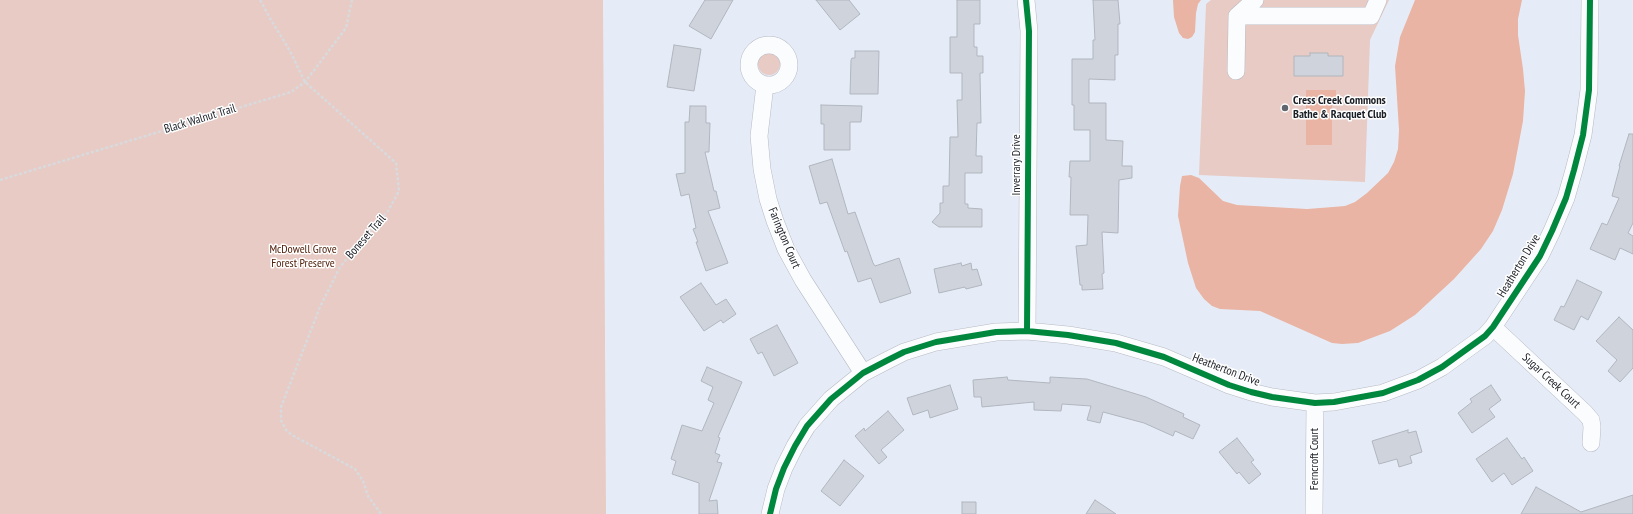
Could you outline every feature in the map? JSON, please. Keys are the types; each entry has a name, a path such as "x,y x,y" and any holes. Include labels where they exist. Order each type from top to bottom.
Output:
{"street":[{"name":"Inverrary Drive","path":"1026,0 1029,31 1027,331"},
{"path":"1236,71 1237,16 1256,0"},
{"path":"1237,16 1371,16 1378,0"},
{"name":"Heatherton Drive","path":"770,514 776,489 795,446 807,426 831,399 863,373 904,352 936,342 996,332 1027,331 1068,335 1116,343 1164,357 1229,385 1251,392 1272,397 1315,403 1334,402 1383,392 1418,380 1442,367 1485,336 1493,327 1540,256 1555,224 1574,170 1583,135 1589,90 1590,0"},
{"name":"Farington Court","path":"765,84 759,136 762,169 768,199 775,220 786,249 802,280 863,373"},
{"name":"Sugar Creek Court","path":"1493,327 1585,413 1590,420 1592,427 1592,443"},
{"name":"Ferncroft Court","path":"1314,514 1315,403"}],"green space":[{"name":"McDowell Grove Forest Preserve","path":"0,0 603,0 606,514 0,514"},
{"name":"Cress Creek Commons Bathe & Racquet Club","path":"1211,0 1389,0 1370,40 1365,182 1199,175 1206,4"},
{"path":"769,53 773,54 779,60 779,68 773,74 769,75 765,74 759,68 758,64 759,60 765,54"}],"shaded area":[{"path":"1173,0 1201,0 1198,4 1196,13 1195,32 1192,37 1188,39 1183,38 1179,33 1174,17"},
{"path":"1415,0 1522,0 1518,19 1518,35 1525,91 1523,121 1513,174 1502,210 1493,231 1481,249 1454,279 1415,315 1390,331 1358,343 1332,343 1260,311 1220,309 1212,306 1204,299 1196,288 1188,263 1178,216 1182,176 1191,175 1199,178 1223,201 1237,205 1307,209 1345,206 1355,202 1367,193 1388,173 1394,162 1398,149 1399,130 1395,66 1400,37"},
{"path":"1306,90 1336,90 1336,100 1332,101 1332,145 1306,145"}],"building":[{"path":"705,0 733,0 711,39 689,26"},
{"path":"816,0 849,0 860,14 840,30"},
{"path":"957,0 980,0 980,24 974,24 974,47 977,47 977,56 983,56 983,73 980,73 981,123 977,123 976,156 982,156 982,173 965,173 965,204 968,204 968,208 982,209 982,227 939,227 932,222 940,213 940,203 943,203 943,186 949,186 950,137 958,137 957,100 962,100 962,73 950,73 950,37 957,37"},
{"path":"1093,0 1118,0 1120,24 1118,24 1118,55 1115,55 1115,80 1089,79 1089,103 1106,103 1106,140 1123,141 1122,166 1132,166 1132,178 1119,180 1118,233 1102,232 1104,273 1102,274 1103,289 1082,290 1082,285 1080,285 1076,246 1087,245 1088,215 1070,215 1071,177 1069,177 1070,161 1090,161 1090,130 1074,130 1074,105 1072,105 1072,59 1093,59 1093,40 1095,40"},
{"path":"674,45 701,49 694,91 667,87"},
{"path":"855,51 879,51 878,94 850,94 851,60 852,58 855,58"},
{"path":"1310,53 1328,53 1328,56 1343,56 1343,76 1294,76 1294,56 1310,56"},
{"path":"821,105 862,106 861,122 850,122 850,150 824,150 824,124 821,124"},
{"path":"690,106 706,106 706,123 710,123 709,152 705,152 714,191 716,191 720,208 708,211 728,263 706,271 693,229 696,228 689,194 681,196 676,174 685,173 685,122 689,122"},
{"path":"1629,134 1633,134 1633,223 1628,233 1633,236 1633,254 1620,248 1615,260 1590,249 1602,223 1607,225 1619,198 1612,196"},
{"path":"832,159 848,214 855,212 873,263 875,266 899,258 911,293 880,303 871,278 858,282 847,251 845,252 827,202 820,204 809,166"},
{"path":"961,263 962,266 971,263 972,270 977,269 982,285 939,293 934,269"},
{"path":"1577,280 1602,292 1588,320 1581,316 1574,330 1554,320 1561,306 1564,307"},
{"path":"701,283 716,305 726,299 736,314 723,323 721,320 704,331 680,297"},
{"path":"1619,317 1633,330 1633,368 1620,382 1608,371 1617,360 1596,341"},
{"path":"777,325 798,363 774,376 762,352 758,354 750,339"},
{"path":"707,367 742,382 718,437 720,438 715,453 720,455 717,462 722,463 709,501 717,500 718,514 699,514 699,483 672,474 676,461 671,459 682,425 702,431 714,403 708,400 713,387 701,381"},
{"path":"1007,377 1008,380 1050,383 1050,377 1087,379 1146,397 1184,414 1183,417 1200,425 1193,439 1175,431 1173,436 1144,423 1103,412 1100,423 1087,420 1091,406 1062,404 1061,411 1034,410 1034,402 982,407 981,397 974,397 973,380"},
{"path":"950,385 958,409 930,418 928,410 913,415 907,398"},
{"path":"1491,385 1501,400 1489,409 1495,417 1472,433 1458,413 1472,402 1470,399"},
{"path":"888,411 904,430 881,450 887,457 879,464 855,436 864,428 865,431"},
{"path":"1408,430 1408,433 1416,431 1422,452 1410,456 1412,463 1399,467 1397,459 1379,464 1372,441"},
{"path":"1237,438 1254,460 1251,462 1261,474 1249,484 1239,472 1237,474 1219,452"},
{"path":"1507,438 1522,459 1524,457 1533,471 1512,485 1504,473 1492,482 1476,459"},
{"path":"844,460 864,476 840,506 821,491"},
{"path":"1536,487 1581,512 1633,495 1633,514 1521,514"},
{"path":"1095,500 1116,514 1086,514"},
{"path":"962,502 976,502 976,514 962,514"}],"cycle path":[{"path":"1026,0 1029,31 1027,331"},
{"path":"770,514 776,489 795,446 807,426 831,399 863,373 904,352 936,342 996,332 1027,331 1068,335 1116,343 1164,357 1229,385 1251,392 1272,397 1315,403 1334,402 1383,393 1418,380 1442,367 1485,336 1493,327 1540,256 1566,198 1583,135 1589,90 1590,0"}],"place":[{"name":"Cress Creek Commons Bathe & Racquet Club","path":"1285,108"}]}
